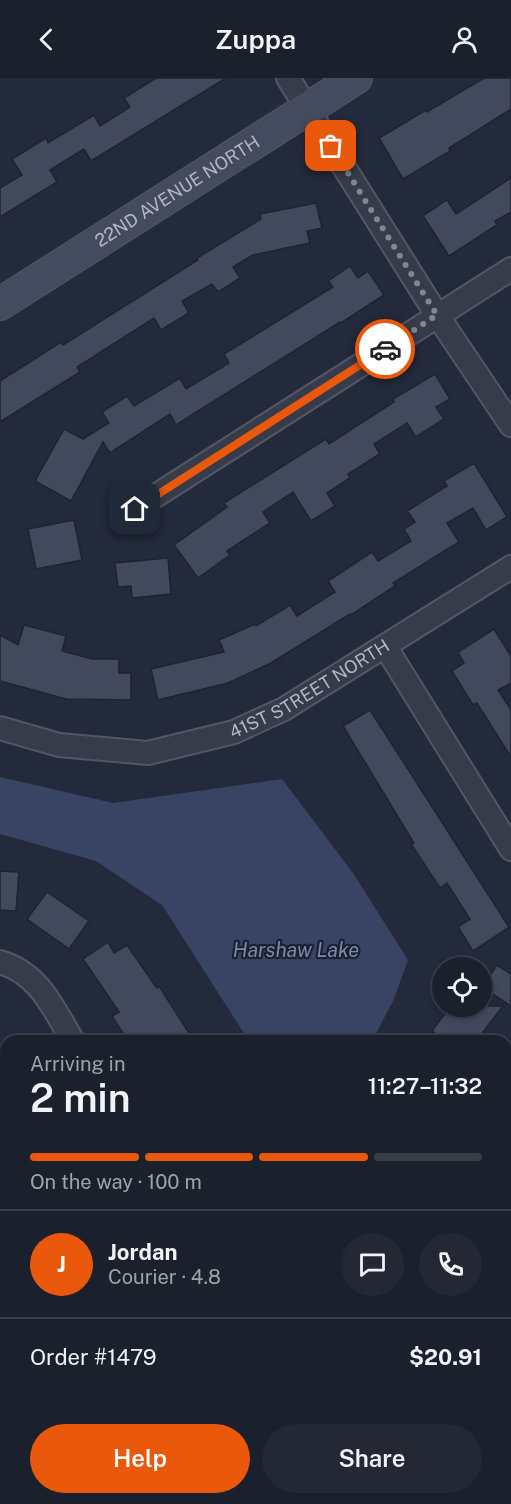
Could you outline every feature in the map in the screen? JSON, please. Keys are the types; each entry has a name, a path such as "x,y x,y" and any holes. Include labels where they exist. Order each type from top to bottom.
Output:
{"main road":[{"name":"22ND AVENUE NORTH","path":"0,304 356,78"}],"street":[{"path":"288,78 437,315 511,425"},
{"path":"135,509 511,269"},
{"path":"385,646 511,567"},
{"name":"41ST STREET NORTH","path":"0,728 60,745 148,753 234,732 284,709 385,646 511,849"},
{"path":"0,962 14,966 36,982 69,1035"}],"water":[{"name":"Harshaw Lake","path":"0,777 113,803 282,779 353,873 408,960 393,1001 375,1035 245,1035 162,905 96,861 0,834"}],"building":[{"path":"156,78 226,78 91,161 84,149 50,170 57,182 0,217 0,188 22,175 12,159 46,138 48,143 94,115 100,126 130,107 124,98"},
{"path":"484,78 511,78 511,109 449,148 450,151 403,179 379,138"},
{"path":"511,178 511,212 495,221 497,225 449,256 423,216 447,200 456,214"},
{"path":"316,203 322,228 307,231 310,243 253,255 233,267 240,278 218,292 212,284 182,301 189,313 161,330 154,318 77,367 80,372 0,422 0,381 61,342 63,345 198,260 197,258 261,219 260,214"},
{"path":"350,266 358,278 368,271 384,295 176,425 170,414 110,453 103,442 71,501 35,481 64,429 83,439 109,423 102,412 127,396 134,406 180,378 186,389 229,363 224,354 333,287 328,281"},
{"path":"435,374 450,399 436,407 444,419 416,437 407,423 374,444 380,454 348,474 350,478 327,493 335,506 311,521 293,492 263,512 270,523 227,551 230,555 198,578 174,545 227,507 224,503 326,439 329,444 394,402 393,399"},
{"path":"474,463 507,517 486,530 473,508 447,523 459,542 393,583 395,586 351,615 271,663 228,683 158,700 151,669 224,652 219,640 255,624 256,626 290,605 297,616 335,592 328,581 372,552 378,561 411,541 404,529 415,522 407,511 447,486 444,481"},
{"path":"74,520 82,560 36,569 28,529"},
{"path":"168,558 171,594 132,598 131,586 118,587 115,563"},
{"path":"24,625 66,636 62,651 92,659 119,659 119,673 131,673 131,700 66,699 0,681 0,635 18,645"},
{"path":"494,629 511,656 511,683 498,690 511,710 511,757 477,703 473,705 452,671 464,663 458,652"},
{"path":"370,710 509,927 473,951 458,927 470,919 447,883 440,888 411,844 414,843 343,726"},
{"path":"0,871 19,872 16,911 0,910"},
{"path":"47,892 89,921 69,949 27,919"},
{"path":"108,942 114,953 127,945 157,988 159,986 190,1035 124,1035 112,1016 119,1012 83,959"},
{"path":"497,965 511,974 511,1006 492,994 492,972"},
{"path":"492,1006 503,1006 481,1035 437,1035 432,1031 443,1017 492,1017"}],"way so far":[{"path":"331,146 437,315 385,349"}],"route":[{"path":"135,509 385,349"}]}
